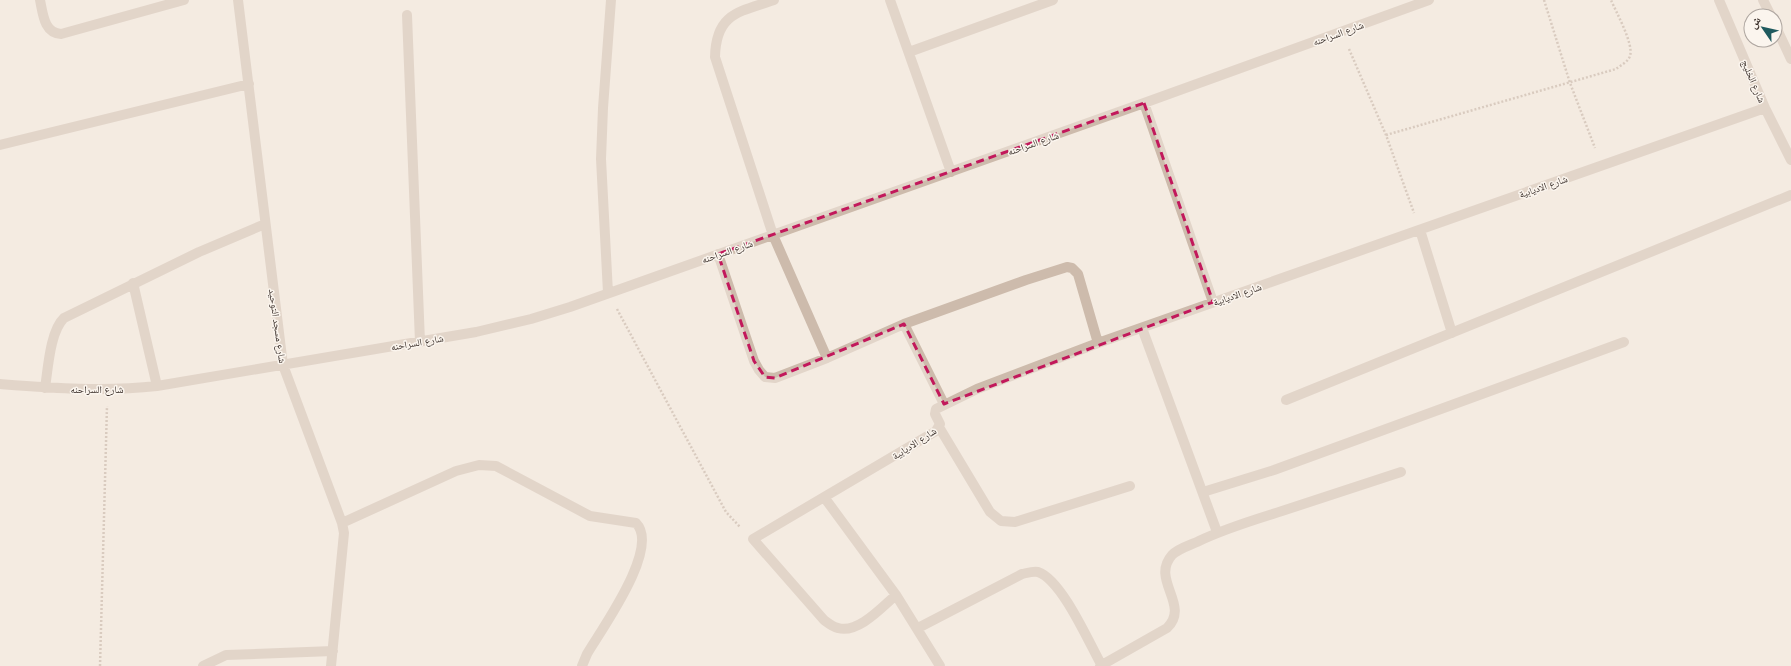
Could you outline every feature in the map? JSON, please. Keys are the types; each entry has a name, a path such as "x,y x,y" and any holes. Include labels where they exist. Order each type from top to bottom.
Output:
{"street":[{"path":"40,0 44,21 55,33 61,34 184,0"},
{"name":"شارع مسجد التوحيد","path":"238,0 283,365 342,523 344,542 331,666"},
{"path":"608,293 601,159 611,0"},
{"path":"774,0 734,14 724,22 719,31 715,57 773,235 827,358"},
{"path":"890,0 951,172"},
{"path":"909,52 1053,0"},
{"name":"شارع السراحنه","path":"0,384 45,388 108,390 157,386 476,332 532,319 951,172 1429,0"},
{"name":"شارع الخليج","path":"1719,0 1765,108 1791,160"},
{"path":"407,15 420,342"},
{"path":"1783,42 1791,59"},
{"path":"0,145 249,84"},
{"path":"1144,103 1213,302"},
{"name":"شارع الاديابية","path":"753,539 936,431 939,427 935,412 937,408 977,389 1098,343 1765,108"},
{"path":"1286,400 1791,196"},
{"path":"45,388 55,334 60,322 64,318 198,252 265,224"},
{"path":"1420,230 1452,333"},
{"path":"718,254 754,361 765,377 775,378 827,358 904,324 1026,280 1067,267 1072,268 1078,274 1098,343"},
{"path":"133,283 157,386"},
{"path":"904,324 944,404"},
{"path":"1142,328 1217,532"},
{"path":"1203,492 1274,470 1624,342"},
{"path":"939,427 990,512 1001,521 1015,522 1130,486"},
{"path":"342,523 456,471 479,465 496,466 590,516 636,523 642,531 642,546 638,565 628,585 587,654 582,666"},
{"path":"918,628 1022,574 1036,572 1050,579 1060,591 1101,666 1167,628 1173,623 1176,612 1166,578 1165,569 1168,561 1177,552 1217,532 1401,472"},
{"path":"824,497 896,594 940,666"},
{"path":"753,539 824,620 836,628 844,629 862,624 896,594"},
{"path":"203,666 226,655 333,651"}],"path":[{"path":"1544,0 1570,82 1602,165"},
{"path":"1386,135 1616,69 1626,62 1630,55 1629,44 1611,0"},
{"path":"1342,32 1386,135 1420,230"},
{"path":"608,293 726,512 732,521 753,539"},
{"path":"100,666 100,617 108,390"}],"highlighted area":[{"path":"1144,103 1213,302 944,404 904,324 775,378 765,377 754,361 718,254"}]}
